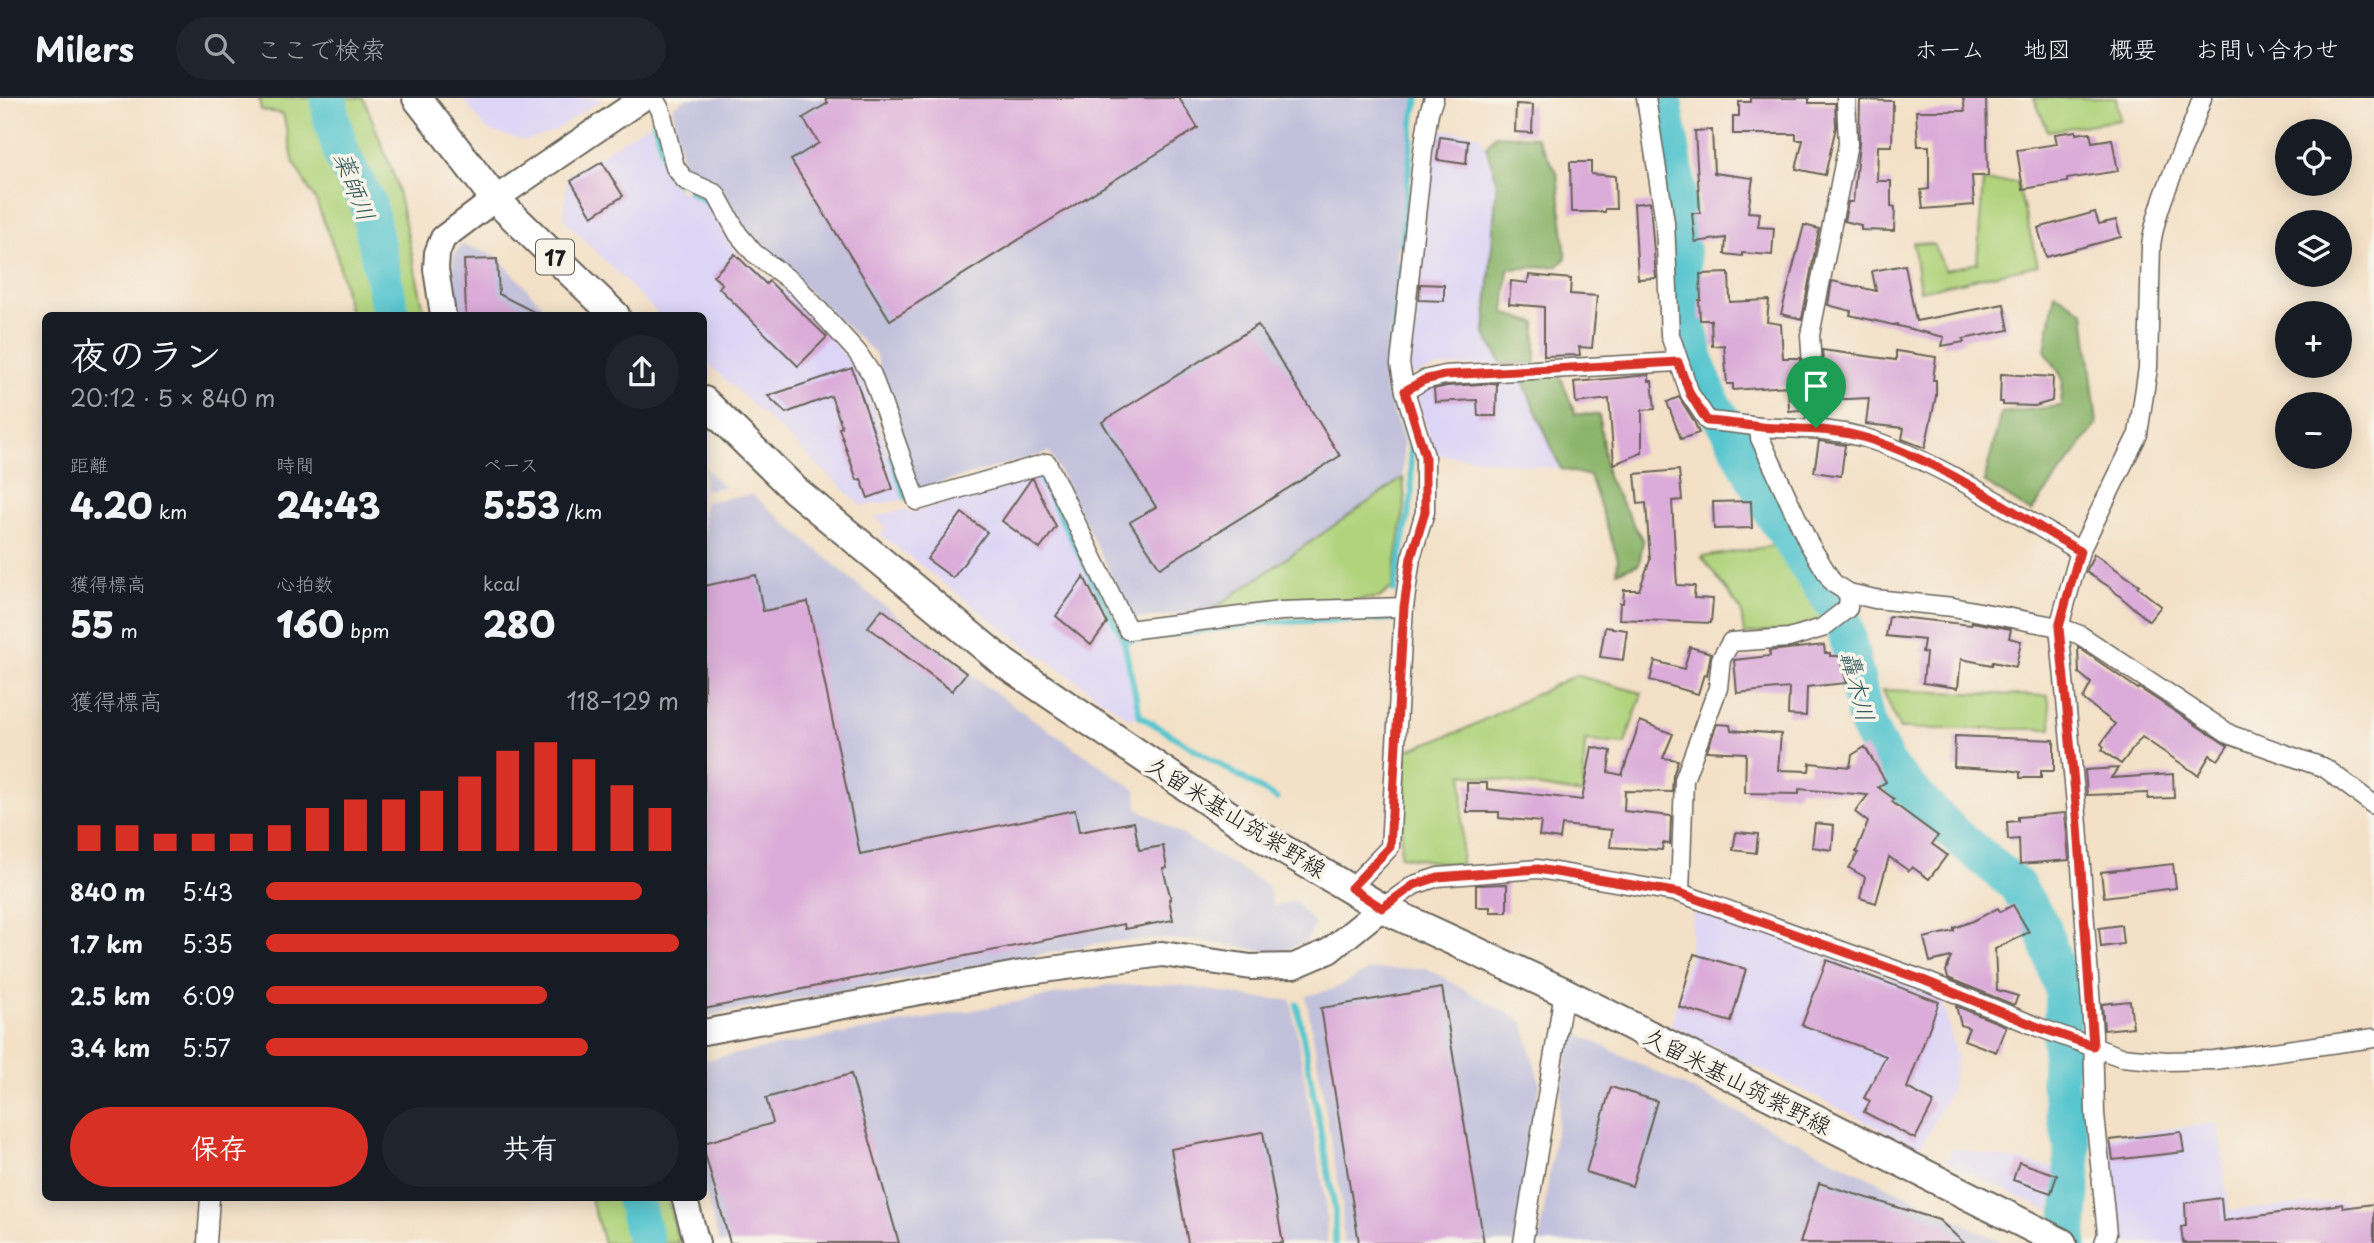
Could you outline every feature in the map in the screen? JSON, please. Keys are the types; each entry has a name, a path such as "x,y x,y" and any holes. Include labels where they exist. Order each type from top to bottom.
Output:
{"main road":[{"name":"17","path":"417,98 495,199 612,312"},
{"name":"久留米基山筑紫野線","path":"707,404 795,490 1004,663 1252,831 1382,908 1564,992 2062,1243"}],"street":[{"path":"443,312 436,269 437,253 443,238 495,199 643,98"},
{"path":"654,98 661,111 675,167 685,180 716,194 738,234 754,253 796,285 857,352 872,375 917,501 1046,463 1128,630 1281,611 1404,607"},
{"path":"1351,888 1390,847 1404,607 1411,558 1425,512 1425,456 1405,391 1400,364 1423,151 1434,98"},
{"path":"1646,98 1665,222 1670,335 1690,394 1707,421 1816,428 1871,440 1934,466 2080,551"},
{"path":"1816,428 1810,335 1848,144 1846,98"},
{"path":"2104,1243 2107,1234 2095,1114 2078,825 2059,627 2080,551 2138,434 2148,368 2151,245 2154,225 2202,98"},
{"path":"1405,391 1424,380 1445,375 1678,362"},
{"path":"1752,425 1808,542 1833,583 1849,600"},
{"path":"1680,893 1684,780 1718,688 1721,659 1731,642 1789,638 1822,628 1849,600 1875,599 1953,607 2059,627 2080,635 2231,735 2325,768 2374,805"},
{"path":"707,1031 1022,973 1162,954 1251,967 1294,966 1329,951 1414,885 1438,877 1538,869 1680,893 1923,980 2038,1027 2121,1057 2165,1061 2214,1060 2374,1038"},
{"path":"1523,1243 1564,992"},
{"path":"207,1243 210,1201"},
{"path":"685,1201 698,1243"}],"shaded area":[{"path":"462,98 603,98 553,132 526,141 488,131"},
{"path":"686,98 1416,98 1384,386 1403,440 1403,478 1210,611 1133,619 1050,452 918,489 875,353 752,239 721,186 683,164 672,107"},
{"path":"650,123 664,175 675,188 707,204 736,253 788,293 862,373 903,500 862,506 707,363 707,312 656,312 564,219 567,176"},
{"path":"1435,129 1478,134 1486,147 1497,180 1485,334 1502,364 1440,367 1410,376"},
{"path":"461,244 497,256 548,312 454,312 452,300 454,256"},
{"path":"1522,380 1561,469 1434,454 1418,400 1432,381"},
{"path":"707,470 724,487 707,490"},
{"path":"1037,476 1121,642 1138,717 1129,718 1003,629 881,535 886,528 875,517 906,509 911,513"},
{"path":"752,494 858,585 998,695 1136,790 1137,808 1268,886 1273,906 1295,901 1315,924 1306,941 1272,952 1203,941 1112,941 707,1015 707,502"},
{"path":"1701,909 1941,996 1957,1059 1950,1091 1920,1148 1671,1025 1690,954 1692,915"},
{"path":"1426,968 1523,1022 1540,1084 1514,1243 1343,1243 1342,1204 1306,996 1336,988 1369,970"},
{"path":"1108,985 1181,985 1253,998 1291,1000 1326,1203 1327,1243 719,1243 707,1198 707,1059"},
{"path":"1577,1033 2003,1243 1539,1243 1569,1043"},
{"path":"2218,1123 2229,1211 2346,1201 2351,1243 2127,1243 2116,1226 2104,1137"},
{"path":"1954,1148 2060,1169 2049,1211 1945,1161"}],"green space":[{"path":"259,98 315,98 315,115 322,146 355,212 376,312 349,312 337,256 316,201 294,164 283,114 261,110"},
{"path":"346,98 362,98 396,182 424,312 406,312 385,210 346,119"},
{"path":"2034,98 2116,98 2120,120 2048,131"},
{"path":"1495,135 1536,137 1557,172 1566,258 1558,266 1508,269 1504,313 1536,323 1536,363 1502,364 1485,334 1497,181 1486,147"},
{"path":"1983,182 2017,182 2038,265 1920,291 1913,242 1934,245 1945,270 1977,263"},
{"path":"2055,293 2084,312 2097,424 2031,512 1984,482 2001,413 2061,406 2063,379 2045,350"},
{"path":"1560,375 1575,414 1599,415 1607,477 1643,541 1639,564 1617,572 1618,559 1590,476 1561,469 1521,377"},
{"path":"1403,478 1405,503 1392,588 1379,598 1210,611"},
{"path":"1778,545 1824,619 1787,631 1744,634 1741,610 1702,557"},
{"path":"1575,675 1642,693 1625,744 1585,741 1583,794 1463,774 1461,866 1400,856 1407,750 1461,731"},
{"path":"1883,690 2048,696 2052,729 1900,729"},
{"path":"591,1201 617,1201 629,1243 604,1243"},
{"path":"649,1201 668,1201 679,1243 660,1243"}],"building":[{"path":"825,98 1179,98 1198,128 890,320 791,160 819,143 803,118 828,103"},
{"path":"1751,98 1809,98 1809,103 1835,103 1836,127 1825,175 1796,169 1803,140 1796,140 1796,134 1733,134 1733,116 1739,116 1739,102 1751,102"},
{"path":"1963,98 1986,98 1988,176 1972,176 1974,205 1923,209 1921,190 1929,189 1929,146 1918,146 1916,111 1965,111"},
{"path":"1860,100 1893,101 1892,146 1878,146 1877,181 1891,181 1891,206 1895,207 1894,231 1861,230 1861,225 1844,221 1848,202 1853,202"},
{"path":"1516,104 1533,105 1532,133 1515,132"},
{"path":"1712,130 1714,173 1753,178 1748,212 1760,213 1758,227 1774,228 1772,255 1725,254 1726,238 1695,242 1692,213 1700,213 1695,131"},
{"path":"2076,131 2076,134 2090,132 2092,142 2112,139 2118,171 2023,189 2017,150 2057,144 2055,134"},
{"path":"1440,137 1468,141 1466,164 1437,160"},
{"path":"602,162 623,196 592,216 571,181"},
{"path":"1570,162 1591,162 1591,174 1615,176 1616,209 1605,209 1605,212 1571,212"},
{"path":"1650,202 1656,278 1638,279 1634,204"},
{"path":"2095,212 2099,224 2116,220 2121,237 2046,257 2038,228"},
{"path":"1804,225 1819,229 1802,319 1781,314"},
{"path":"735,254 766,284 769,281 827,337 798,366 719,288 722,284 713,276"},
{"path":"497,259 499,294 534,312 466,312 464,260"},
{"path":"1905,265 1916,321 2004,304 2009,330 1942,346 1944,337 1894,325 1898,324 1850,315 1851,311 1828,305 1832,281 1876,291 1872,271"},
{"path":"1729,273 1730,302 1769,300 1767,322 1781,324 1783,358 1800,358 1803,410 1789,411 1788,386 1733,390 1733,384 1727,384 1724,345 1712,346 1711,320 1700,320 1699,300 1700,274"},
{"path":"1529,275 1571,279 1570,294 1597,296 1592,348 1579,347 1580,355 1544,356 1544,307 1509,304 1511,281 1528,283"},
{"path":"1420,284 1444,285 1444,301 1419,300"},
{"path":"1258,325 1340,456 1160,568 1130,522 1156,507 1102,422"},
{"path":"1822,350 1896,360 1896,351 1936,357 1933,380 1936,380 1936,396 1925,448 1902,439 1904,428 1866,424 1869,398 1826,400"},
{"path":"852,368 893,489 868,498 861,479 857,480 831,396 786,413 768,396"},
{"path":"2001,374 2053,377 2052,401 2035,406 2003,405 2003,402 2000,402"},
{"path":"1649,375 1655,409 1642,410 1642,453 1614,464 1609,399 1576,403 1574,382"},
{"path":"1497,383 1496,416 1478,416 1477,400 1435,402 1434,389"},
{"path":"1679,397 1699,433 1681,439 1667,402"},
{"path":"1819,441 1845,445 1841,476 1814,472"},
{"path":"1679,470 1682,500 1672,501 1677,585 1695,586 1694,598 1713,599 1711,623 1619,619 1624,590 1639,590 1650,560 1646,503 1638,504 1635,474"},
{"path":"1031,479 1056,527 1040,549 1002,521"},
{"path":"1751,501 1752,528 1714,529 1713,502"},
{"path":"962,513 987,532 953,578 927,559"},
{"path":"2094,554 2139,585 2137,587 2161,606 2149,621 2108,586 2086,572"},
{"path":"756,575 763,611 808,602 860,854 1075,810 1079,832 1134,822 1139,850 1163,846 1167,868 1163,869 1173,920 1125,929 1124,924 707,1008 707,585"},
{"path":"1084,577 1107,623 1091,645 1056,616"},
{"path":"882,609 966,673 952,691 868,627"},
{"path":"1889,616 1971,625 1972,622 2011,629 2009,638 2021,641 2016,667 1961,659 1958,688 1923,683 1926,653 1922,652 1924,640 1886,636"},
{"path":"1605,627 1627,630 1623,660 1600,657"},
{"path":"1824,645 1825,653 1839,656 1847,683 1807,687 1806,716 1788,715 1789,688 1737,693 1734,660 1770,656 1769,651"},
{"path":"1690,647 1711,653 1707,675 1704,674 1698,694 1650,680 1655,661 1684,669"},
{"path":"2078,647 2228,746 2218,760 2210,755 2198,775 2142,737 2121,764 2102,750 2104,747 2101,744 2115,724 2083,699 2091,683 2079,673"},
{"path":"1640,721 1673,734 1663,758 1678,760 1672,792 1625,791 1624,811 1671,816 1670,844 1663,843 1662,850 1610,847 1612,830 1562,825 1560,839 1539,836 1541,822 1499,818 1499,812 1467,812 1467,783 1487,783 1487,789 1582,800 1592,747 1611,751 1608,772 1622,775"},
{"path":"1717,724 1730,725 1731,730 1781,734 1778,770 1809,771 1810,763 1850,767 1852,755 1865,747 1886,782 1878,787 1894,799 1892,802 1938,836 1932,844 1947,855 1929,879 1912,867 1909,871 1889,857 1876,903 1860,898 1865,877 1849,868 1858,853 1856,852 1868,822 1855,812 1868,795 1799,789 1799,794 1745,793 1746,753 1707,751"},
{"path":"1955,736 2054,740 2054,771 2041,771 2041,778 2020,778 2020,772 2009,770 1954,767"},
{"path":"2118,768 2111,778 2173,774 2174,798 2148,799 2148,793 2087,795 2085,770"},
{"path":"2065,813 2069,860 2020,864 2019,839 2008,840 2007,822 2018,821 2018,817"},
{"path":"1815,823 1834,825 1832,850 1812,847"},
{"path":"1736,832 1758,834 1756,853 1733,850"},
{"path":"2173,864 2176,888 2104,897 2101,872"},
{"path":"1507,884 1507,912 1490,912 1490,907 1476,907 1476,885"},
{"path":"2013,905 2029,932 1995,949 1997,990 2018,996 2014,1005 1948,978 1946,971 1951,957 1930,962 1924,938 1954,931 1954,928 1998,908 2000,912"},
{"path":"2121,925 2123,944 2101,947 2099,928"},
{"path":"1694,954 1746,969 1731,1022 1679,1007"},
{"path":"1827,960 1939,1002 1907,1088 1934,1102 1915,1139 1864,1112 1870,1101 1864,1098 1886,1056 1802,1025"},
{"path":"1442,988 1484,1243 1359,1243 1321,1008"},
{"path":"2130,1001 2133,1027 2104,1030 2102,1004"},
{"path":"1956,1006 2006,1026 1996,1052 1964,1040 1969,1028 1961,1025"},
{"path":"851,1074 899,1243 730,1243 707,1161 707,1142 773,1123 766,1098"},
{"path":"1611,1087 1657,1101 1632,1186 1586,1172"},
{"path":"1263,1132 1283,1243 1188,1243 1171,1149"},
{"path":"2181,1132 2184,1152 2113,1160 2110,1140"},
{"path":"2019,1162 2057,1175 2051,1193 2013,1180"},
{"path":"1819,1183 1939,1220 1964,1243 1800,1243"},
{"path":"2221,1198 2223,1221 2342,1204 2343,1208 2374,1204 2374,1243 2183,1243 2181,1227 2186,1226 2185,1203"}],"waterway":[{"name":"薬師川","path":"329,98 331,117 343,158 368,203 390,312"},
{"path":"1402,243 1414,112 1419,98"},
{"name":"轟木川","path":"1663,98 1676,175 1686,318 1698,368 1713,404 1772,513 1843,619 1867,725 1890,769 1951,831 2016,885 2043,928 2063,991 2059,1084 2072,1146 2068,1243"},
{"path":"654,121 667,173 677,183"},
{"path":"689,191 709,203 722,221"},
{"path":"1394,591 1412,495 1410,443 1389,383 1400,266"},
{"path":"892,457 906,498"},
{"path":"1034,474 1038,473 1124,641 1140,716 1277,799"},
{"path":"1124,641 1267,622 1396,619"},
{"path":"1297,1004 1335,1209 1335,1243"},
{"name":"薬師川","path":"635,1201 646,1243"}],"route":[{"path":"1678,362 1690,394 1707,421 1816,428 1892,447 1934,466 2080,551 2059,627 2078,825 2093,1046 2038,1027 1923,980 1680,893 1538,869 1438,877 1414,885 1382,908 1351,888 1390,847 1404,607 1411,558 1425,512 1425,456 1405,391 1424,380 1445,375 1678,362"}]}
